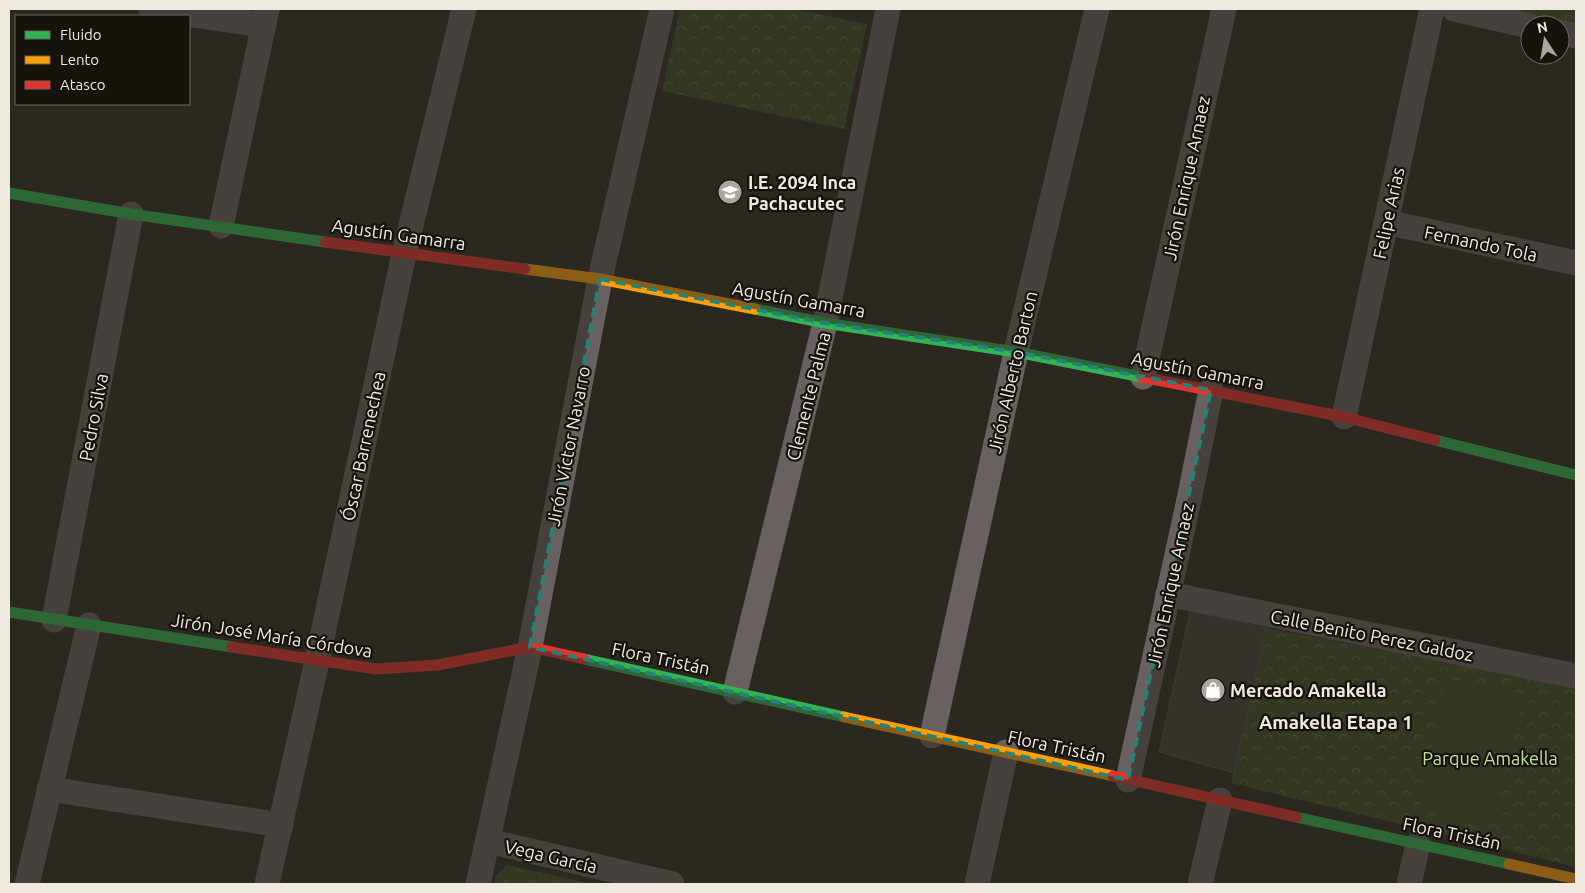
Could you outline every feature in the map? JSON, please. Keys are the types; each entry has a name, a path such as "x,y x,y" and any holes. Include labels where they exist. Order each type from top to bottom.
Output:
{"street":[{"path":"151,9 266,17 221,226"},
{"name":"Óscar Barrenechea","path":"267,884 404,254 464,9"},
{"name":"Jirón Víctor Navarro","path":"478,884 530,647 600,279 662,9"},
{"name":"Jirón Alberto Barton","path":"932,736 1016,352 1097,9"},
{"name":"Jirón Enrique Arnaez","path":"1143,377 1224,9"},
{"name":"Felipe Arias","path":"1344,417 1432,9"},
{"path":"1454,9 1520,24"},
{"name":"Clemente Palma","path":"735,692 825,323 881,10"},
{"name":"Agustín Gamarra","path":"9,193 132,214 404,254 600,279 825,323 1016,352 1344,417 1576,475"},
{"name":"Pedro Silva","path":"54,620 132,214"},
{"name":"Fernando Tola","path":"1386,222 1576,263"},
{"name":"Jirón Enrique Arnaez","path":"1128,780 1211,390"},
{"name":"Calle Benito Perez Galdoz","path":"1168,594 1576,676"},
{"name":"Jirón José María Córdova","path":"9,612 376,669 438,666 530,647"},
{"path":"26,884 89,625"},
{"name":"Flora Tristán","path":"530,647 1576,879"},
{"path":"977,884 1006,752"},
{"path":"49,790 281,825"},
{"path":"1200,884 1220,800"},
{"name":"Vega García","path":"488,841 672,884"},
{"path":"1409,884 1418,844"}],"highlighted area":[{"path":"600,279 825,323 1016,352 1211,390 1128,780 530,647"}],"green space":[{"path":"680,9 793,9 867,24 844,129 662,91"},
{"path":"1508,9 1576,9 1576,24 1570,23 1570,15 1535,15"},
{"name":"Parque Amakella","path":"1266,628 1576,687 1576,867 1231,783"},
{"path":"1446,679 1523,694 1496,823 1419,808"},
{"path":"507,865 592,884 494,884 495,877"}],"building":[{"name":"Mercado Amakella","path":"1190,611 1266,628 1234,773 1159,752"}],"traffic: fast":[{"path":"9,193 131,214 325,242"},
{"path":"755,309 825,323 1016,352 1142,377"},
{"path":"1435,440 1576,475"},
{"path":"9,612 232,647"},
{"path":"584,659 844,717"},
{"path":"1296,817 1509,864"}],"traffic: slow":[{"path":"525,269 600,279 755,309"},
{"path":"844,717 1113,776"},
{"path":"1509,864 1576,879"}],"traffic: jam":[{"path":"325,242 525,269"},
{"path":"1142,377 1344,417 1435,440"},
{"path":"232,647 376,669 438,665 530,647 584,659"},
{"path":"1113,776 1296,817"}],"place":[{"name":"I.E. 2094 Inca Pachacutec","path":"730,192"},
{"name":"Mercado Amakella","path":"1213,690"}],"district":[{"name":"Amakella Etapa 1","path":"1336,722"}]}
